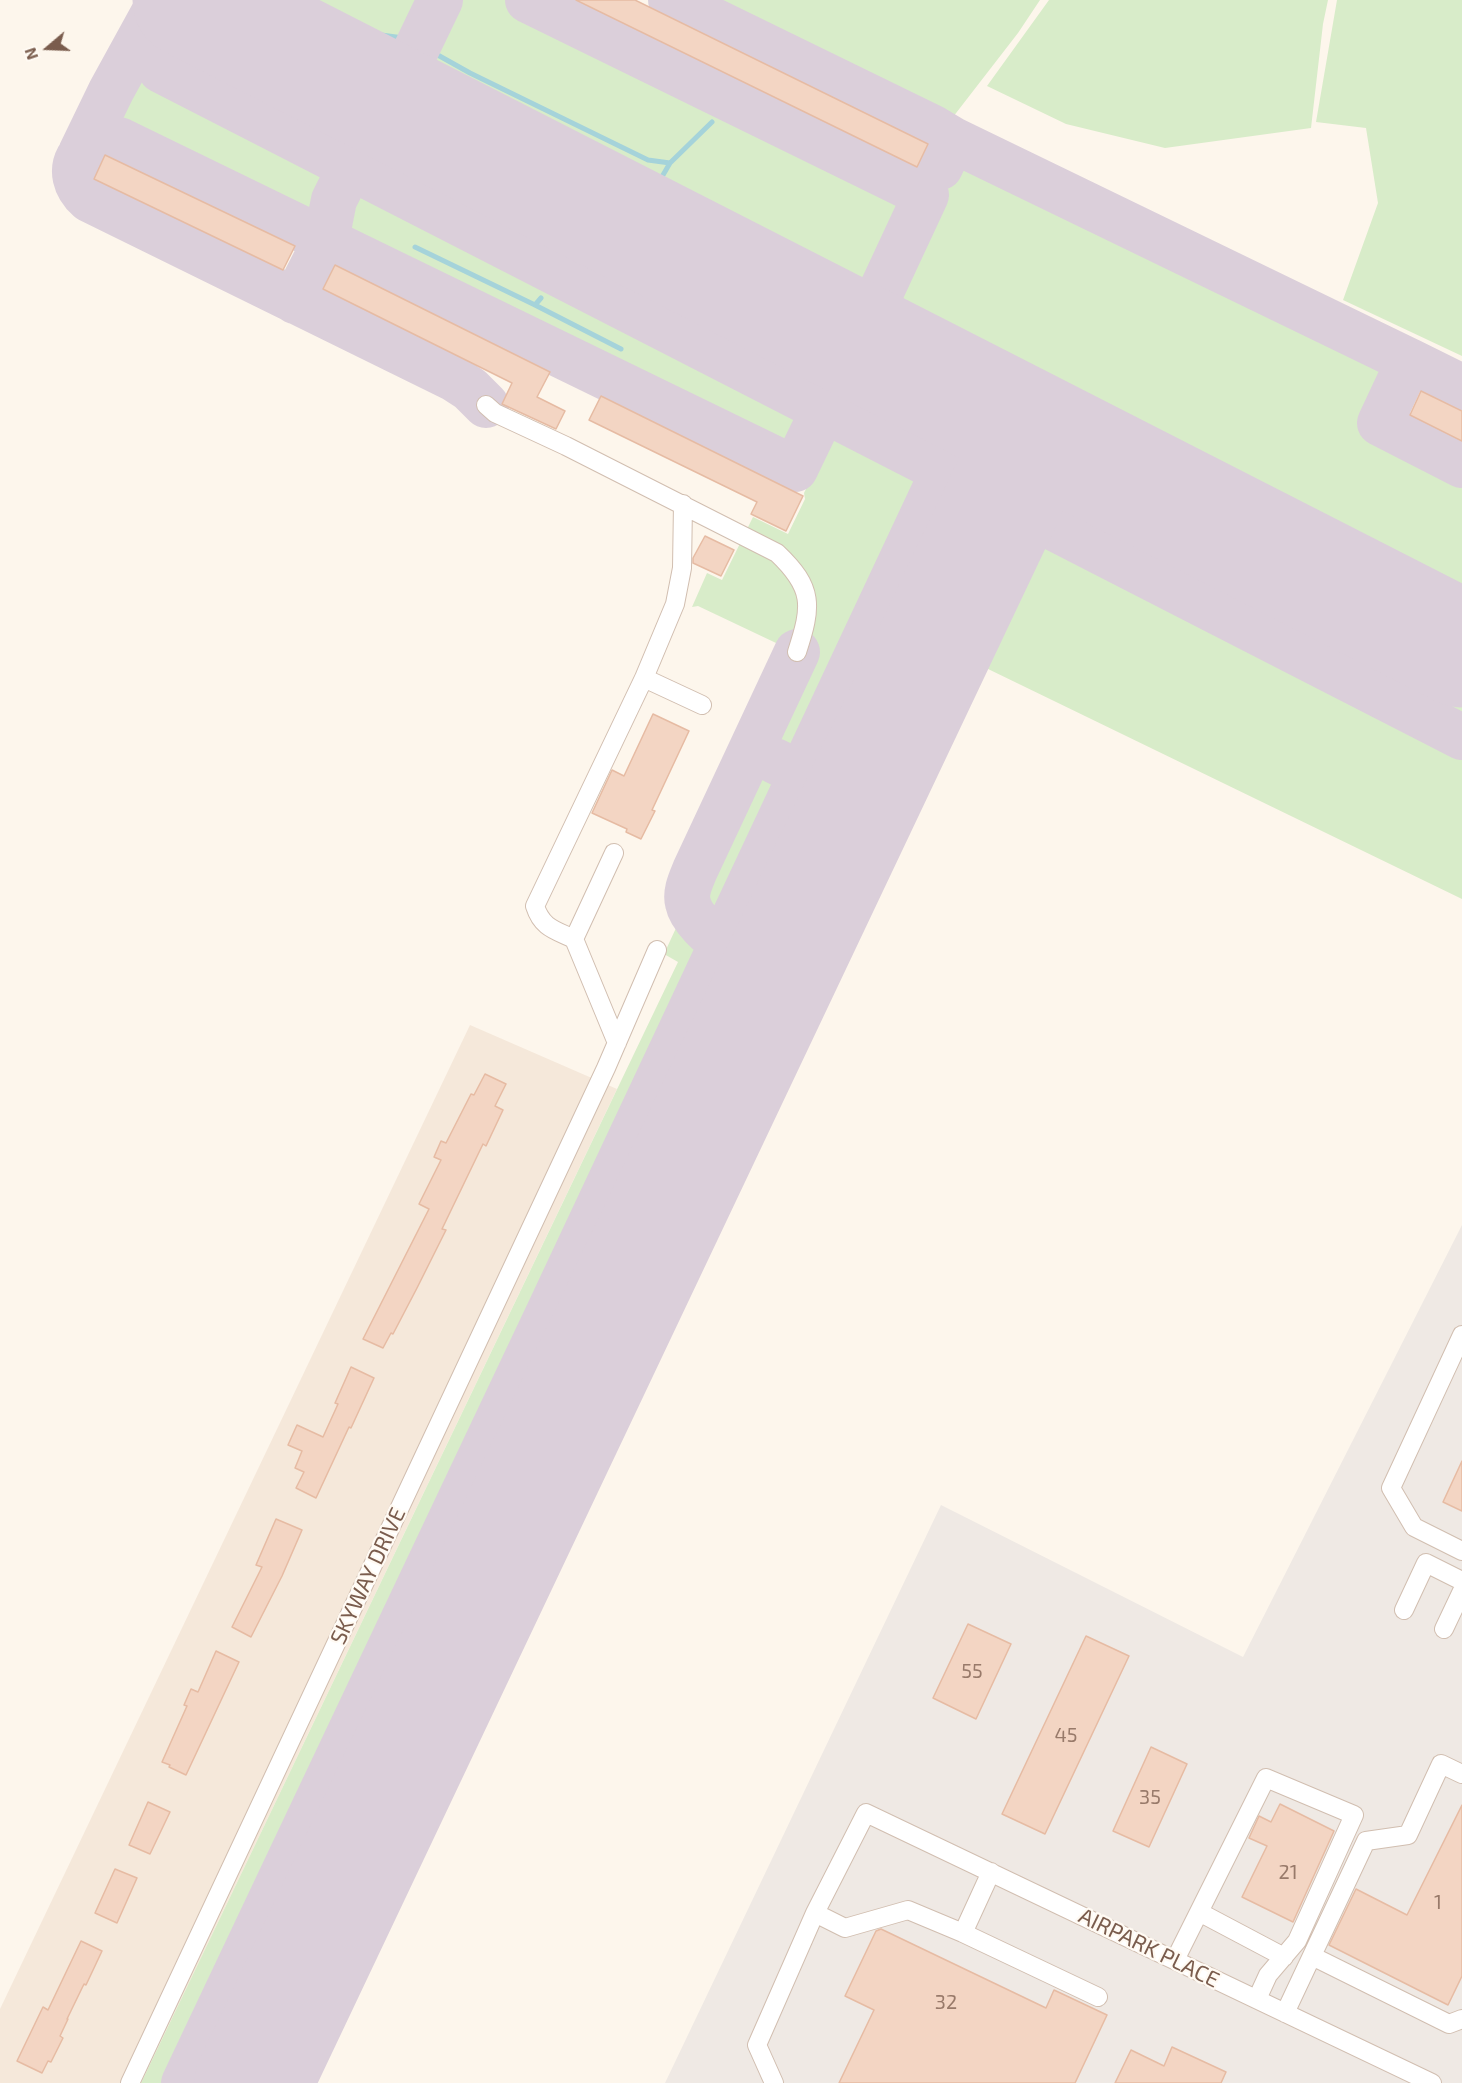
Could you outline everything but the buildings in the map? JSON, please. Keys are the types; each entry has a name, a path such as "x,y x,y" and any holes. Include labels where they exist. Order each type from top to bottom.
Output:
{"street":[{"path":"486,405 495,413 683,504 777,553 800,577 806,593 807,614 796,652"},
{"path":"617,1043 574,939 547,926 539,918 536,906 644,678 678,597 682,568 683,504"},
{"path":"644,678 702,705"},
{"path":"574,939 614,853"},
{"name":"SKYWAY DRIVE","path":"130,2083 606,1068 657,950"},
{"path":"1462,1335 1391,1488 1414,1527 1462,1551"},
{"path":"1404,1610 1426,1563 1462,1581"},
{"path":"1444,1629 1462,1592"},
{"path":"1285,2013 1366,1841 1408,1835 1441,1764 1462,1774"},
{"path":"1175,1960 1266,1778 1354,1815 1297,1941 1268,1975 1257,2000"},
{"name":"AIRPARK PLACE","path":"815,1913 866,1813 1432,2083"},
{"path":"963,1933 992,1872"},
{"path":"774,2083 757,2045 815,1913 845,1928 908,1910 963,1933 1098,1997"},
{"path":"1199,1912 1284,1957"},
{"path":"1312,1956 1449,2024 1462,2019"}],"shaded area":[{"path":"470,1025 617,1089 141,2083 0,2083 0,2009"},
{"path":"1462,1225 1462,2083 665,2083 941,1505 1243,1657"}],"green space":[{"path":"168,0 514,0 930,202 966,123 1409,342 1370,427 1462,473 1462,899 986,668 312,2083 141,2083 678,962 664,954 688,902 701,907 814,661 698,606 692,607 707,573 722,580 753,517 788,534 805,499 804,493 814,473 108,129 105,117"},
{"path":"708,0 1040,0 1018,33 953,117"},
{"path":"1049,0 1328,0 1311,128 1165,148 1066,124 987,86"},
{"path":"1337,0 1462,0 1462,356 1343,300 1378,203 1366,128 1316,122"}],"waterway":[{"path":"273,0 331,28 403,38 412,42"},
{"path":"427,49 470,73 648,160 670,163 712,122"},
{"path":"663,175 670,163"},
{"path":"415,247 535,305 541,298"},
{"path":"535,305 621,349"}],"taxiway":[{"path":"81,153 111,91 161,0"},
{"path":"391,102 440,0"},
{"path":"528,0 926,195 858,341"},
{"path":"671,0 933,128 953,140 940,167"},
{"path":"195,2 161,70 1462,737"},
{"path":"486,405 470,389 453,378 89,199 80,189 76,178 75,167 78,158 94,144 106,140 119,140 795,469 823,411"},
{"path":"953,140 1409,361"},
{"path":"295,301 326,240 334,200 350,168"},
{"path":"1462,387 1409,361 1380,423 1462,465"},
{"path":"184,2083 943,472"},
{"path":"722,944 702,926 690,909 687,899 689,886 797,652"},
{"path":"775,761 860,803"},
{"path":"549,1312 605,1340"}],"runway":[{"path":"191,0 1462,649"},
{"path":"253,2083 1007,493"}]}
